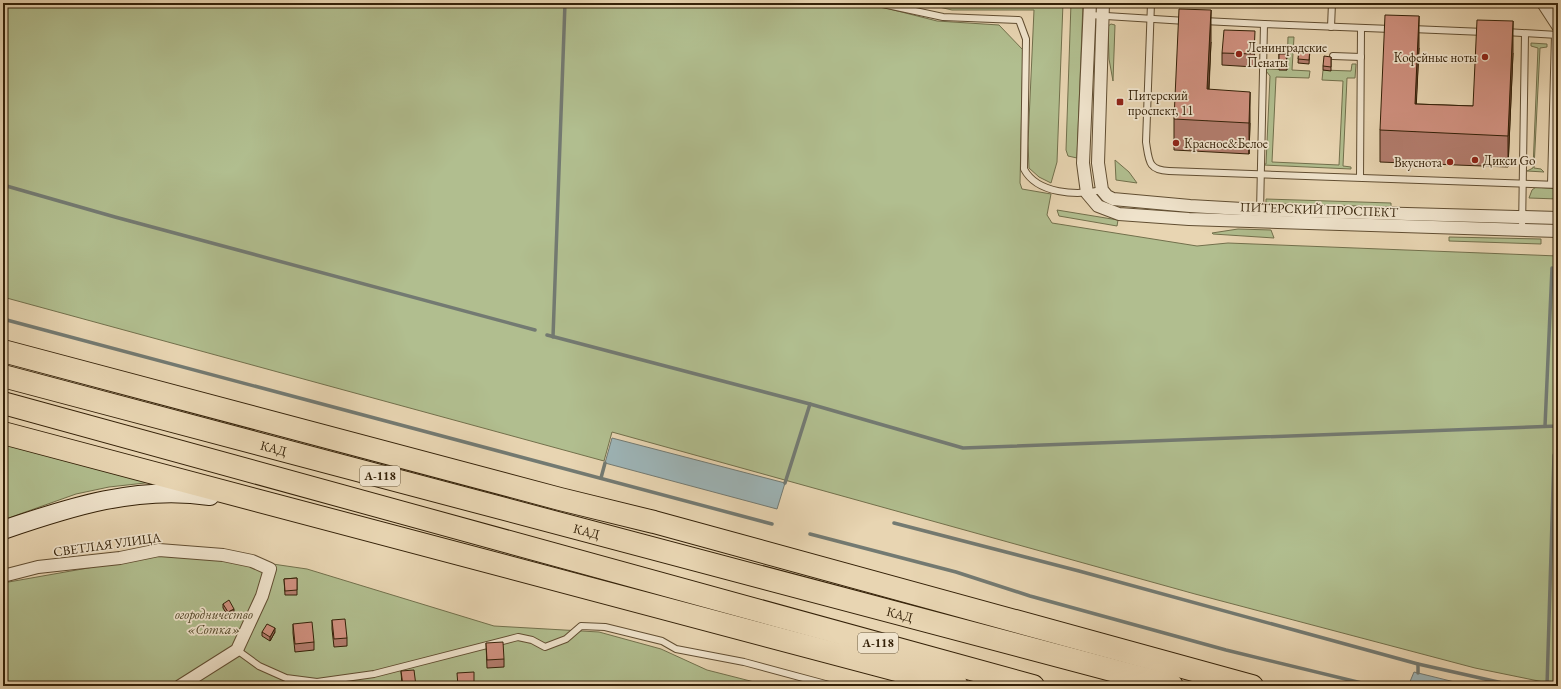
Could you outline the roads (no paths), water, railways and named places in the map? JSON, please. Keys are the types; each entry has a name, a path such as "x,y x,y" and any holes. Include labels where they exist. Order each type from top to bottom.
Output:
{"highway":[{"path":"3,351 560,499 654,522 1252,686"},
{"name":"КАД","path":"3,376 1172,686"},
{"name":"А-118","path":"3,404 1031,685"},
{"path":"3,433 957,686"},
{"path":"560,499 757,575"}],"main road":[{"path":"3,530 82,505 131,495 155,492 190,493 287,508"}],"street":[{"path":"1086,194 1083,162 1090,3"},
{"path":"1102,190 1098,163 1103,3"},
{"path":"1543,3 1557,32"},
{"name":"ПИТЕРСКИЙ ПРОСПЕКТ","path":"1102,190 1107,196 1122,201 1260,216 1558,231"},
{"name":"ПИТЕРСКИЙ ПРОСПЕКТ","path":"1086,194 1098,206 1119,214 1189,219 1260,216 1558,218"},
{"name":"СВЕТЛАЯ УЛИЦА","path":"3,576 38,567 120,558 160,550 208,553 252,561 270,569 262,596 238,650"},
{"path":"180,686 238,650"}],"lane":[{"path":"878,3 943,17 1019,20 1026,39 1024,169 1029,179 1057,190 1086,194 1102,190"},
{"path":"1151,3 1146,142 1150,163 1154,168 1161,170 1558,185"},
{"path":"1331,26 1332,3"},
{"path":"1090,15 1190,21"},
{"path":"1197,21 1401,29"},
{"path":"1260,216 1264,24"},
{"path":"1360,177 1361,28"},
{"path":"1408,29 1493,32"},
{"path":"1501,32 1525,34 1557,32 1551,184"},
{"path":"1522,230 1525,34"},
{"path":"1333,56 1361,57"},
{"path":"238,650 259,666 286,678 317,682 374,674 518,637 532,640 545,647 566,639 581,626 605,627 662,642 676,649 744,662 833,686"}],"water":[{"path":"612,438 785,483 777,509 605,463"},
{"path":"1414,672 1471,686 1417,686 1409,684"}],"waterway":[{"path":"553,337 565,3"},
{"path":"3,185 115,217 535,330"},
{"path":"1545,426 1552,268"},
{"path":"3,319 772,524"},
{"path":"547,335 810,404 963,448 1558,426"},
{"path":"785,483 810,404"},
{"path":"1547,686 1554,455"},
{"path":"601,478 605,463"},
{"path":"894,523 1079,571 1418,664 1516,686"},
{"path":"810,534 956,572 1030,596 1226,650 1374,686"},
{"path":"1418,664 1418,673"}],"place":[{"name":"Ленинградские Пенаты","path":"1239,54"},
{"name":"Кофейные ноты","path":"1485,57"},
{"name":"Питерский проспект, 11","path":"1120,102"},
{"name":"Красное&Белое","path":"1176,143"},
{"name":"Дикси Go","path":"1475,160"},
{"name":"Вкуснота","path":"1450,162"}],"park label":[{"name":"огородничество «Сотка»","path":"214,622"}]}
